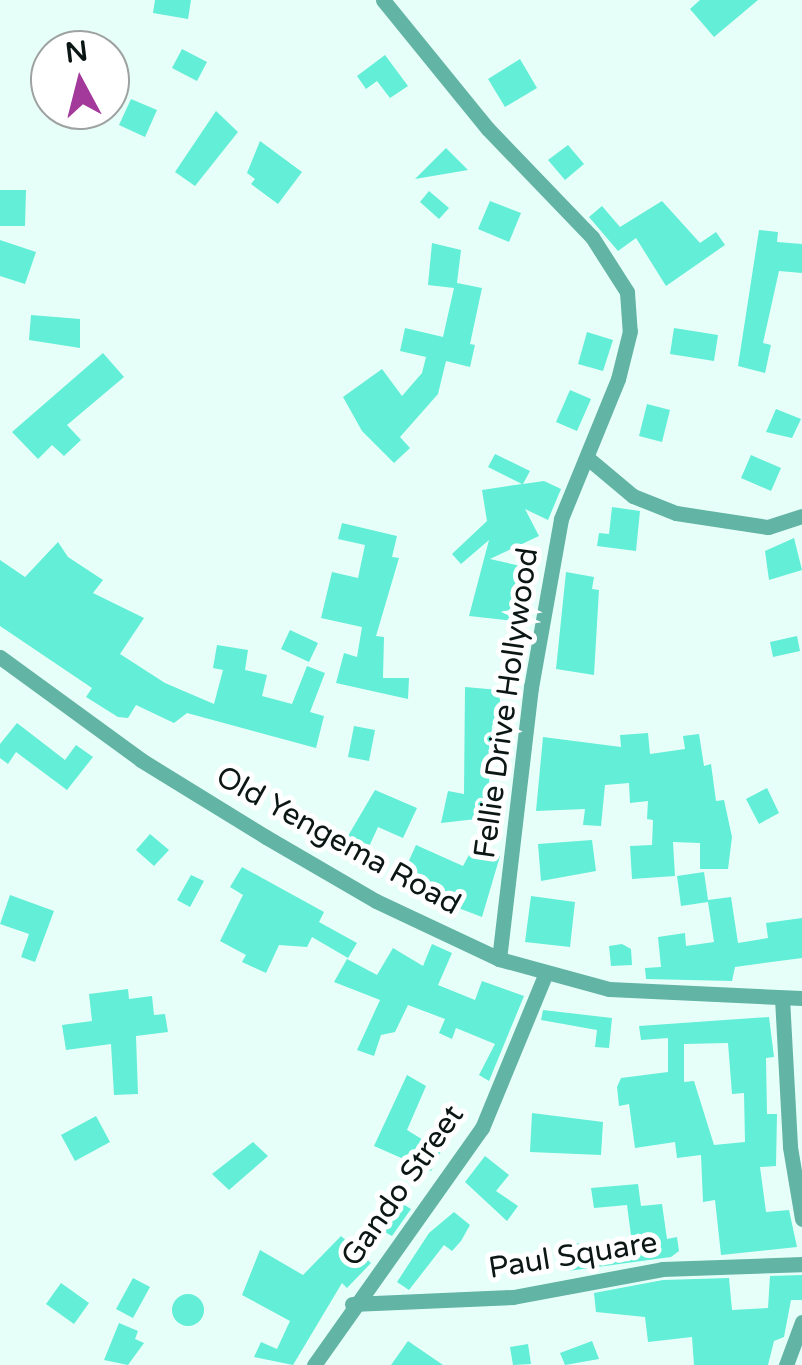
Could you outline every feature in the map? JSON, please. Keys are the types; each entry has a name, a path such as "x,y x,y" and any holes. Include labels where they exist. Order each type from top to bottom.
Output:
{"street":[{"name":"Fellie Drive Hollywood","path":"383,0 488,128 592,237 627,292 630,331 590,460 561,519 499,959"},
{"path":"590,460 633,496 676,514 768,528 802,516"},
{"name":"Old Yengema Road","path":"0,657 141,760 266,837 376,901 499,959 545,974 700,998 802,998"},
{"name":"Gando Street","path":"314,1365 352,1304 424,1216 482,1128 545,974"},
{"path":"782,998 790,1146 802,1219"},
{"name":"Paul Square","path":"352,1304 513,1296 662,1268 802,1264"},
{"path":"786,1365 802,1322"}],"building":[{"path":"155,0 191,0 188,19 153,13"},
{"path":"700,0 758,0 714,37 690,9"},
{"path":"182,49 207,62 197,81 172,68"},
{"path":"385,55 408,86 390,98 377,81 366,89 357,76"},
{"path":"520,59 537,88 505,107 488,79"},
{"path":"130,101 157,110 145,137 130,130"},
{"path":"216,111 238,132 195,186 175,172"},
{"path":"260,141 302,172 278,204 251,184 255,179 247,173"},
{"path":"568,145 584,164 565,180 548,160"},
{"path":"446,148 468,170 415,179"},
{"path":"0,190 26,190 25,226 0,226"},
{"path":"429,191 449,208 439,219 420,202"},
{"path":"490,201 521,213 509,242 478,229"},
{"path":"662,201 700,243 716,232 725,245 666,286 636,238 618,251 589,217 602,206 620,227"},
{"path":"759,230 778,232 777,242 802,244 802,273 779,271 763,343 771,345 765,373 738,366"},
{"path":"0,240 36,252 25,284 0,276"},
{"path":"432,243 461,250 457,283 482,288 470,344 475,345 470,367 446,361 438,394 400,437 410,448 394,463 362,431 343,397 382,369 402,396 422,373 426,357 400,351 405,328 443,337 454,288 428,285"},
{"path":"31,315 80,319 80,348 29,340"},
{"path":"674,328 718,335 714,361 670,354"},
{"path":"587,332 613,340 603,371 578,364"},
{"path":"103,353 124,377 67,425 81,440 64,456 52,445 38,459 12,432"},
{"path":"570,390 591,399 577,431 556,422"},
{"path":"647,404 670,410 662,442 639,436"},
{"path":"776,409 801,419 792,438 766,432"},
{"path":"495,454 530,471 523,484 544,481 561,489 548,520 525,509 539,536 490,559 538,570 525,622 469,616 489,540 461,564 452,554 487,521 482,490 522,484 488,467"},
{"path":"751,455 781,468 771,491 741,478"},
{"path":"612,507 640,511 636,551 597,546 599,533 609,534"},
{"path":"342,523 397,536 392,557 399,558 376,636 384,637 383,678 409,678 408,699 336,683 344,653 357,657 362,627 321,618 332,572 358,578 365,545 338,539"},
{"path":"794,538 802,570 769,580 765,551"},
{"path":"58,542 68,557 103,580 93,593 144,618 120,654 165,683 214,704 223,670 213,668 217,645 248,650 245,670 267,675 262,696 292,704 307,666 325,673 310,712 324,716 316,748 187,713 174,723 136,705 128,718 118,717 86,697 92,688 0,626 0,560 25,577"},
{"path":"566,572 594,577 592,589 599,590 594,675 556,669"},
{"path":"290,630 318,643 309,662 281,649"},
{"path":"797,636 800,651 773,657 770,642"},
{"path":"465,687 499,690 502,724 492,725 489,784 494,817 441,823 448,791 464,794"},
{"path":"17,723 65,760 76,745 93,757 67,790 16,752 8,764 0,758 0,744"},
{"path":"354,726 375,730 369,761 348,757"},
{"path":"648,733 650,754 685,749 683,736 699,734 704,766 711,764 716,801 724,800 732,837 728,869 700,869 700,843 673,842 675,876 632,879 630,846 652,845 653,820 647,819 648,801 630,803 629,783 605,785 601,826 583,825 585,809 536,811 543,737 621,747 620,735"},
{"path":"767,788 779,813 759,824 746,799"},
{"path":"375,790 417,808 403,838 378,827 361,864 338,853"},
{"path":"150,834 169,850 154,866 136,850"},
{"path":"592,840 596,871 541,881 538,844"},
{"path":"475,844 500,856 482,917 398,885 416,845 463,866"},
{"path":"242,867 324,912 319,922 357,943 348,958 312,937 307,947 279,945 266,973 242,962 246,955 220,941 243,895 230,887"},
{"path":"704,872 708,900 731,897 738,943 768,938 766,923 802,918 802,958 735,967 732,981 646,979 645,968 661,967 658,937 685,933 686,946 714,942 708,902 681,906 677,876"},
{"path":"191,875 204,881 190,907 177,900"},
{"path":"10,895 54,911 35,962 21,957 29,934 0,924"},
{"path":"531,896 575,902 570,947 525,942"},
{"path":"432,944 452,953 438,985 475,1000 482,981 524,996 489,1081 479,1075 495,1044 456,1028 452,1039 439,1033 445,1019 408,1005 395,1032 381,1035 374,1056 357,1050 380,1000 334,982 347,959 377,975 393,948 423,966"},
{"path":"622,944 631,949 632,965 611,966 609,946"},
{"path":"128,989 129,999 152,996 154,1015 165,1014 168,1032 136,1036 138,1094 114,1095 111,1044 66,1050 62,1025 92,1021 89,994"},
{"path":"543,1010 612,1018 609,1048 595,1047 597,1030 541,1020"},
{"path":"769,1017 774,1057 766,1058 767,1114 777,1114 776,1166 760,1167 766,1212 789,1210 797,1247 721,1255 715,1200 703,1202 701,1155 677,1158 675,1142 635,1148 629,1104 619,1106 617,1087 621,1078 668,1072 668,1038 641,1040 639,1026","holes":["728,1043 732,1094 744,1093 745,1142 714,1145 694,1081 684,1082 684,1044"]},
{"path":"407,1075 426,1086 407,1130 441,1151 431,1171 374,1146"},
{"path":"532,1113 603,1122 601,1155 530,1152"},
{"path":"96,1116 110,1142 75,1161 61,1135"},
{"path":"253,1142 268,1156 229,1190 212,1174"},
{"path":"485,1156 509,1175 496,1191 518,1206 507,1221 465,1182"},
{"path":"638,1184 641,1206 662,1204 667,1239 677,1237 679,1251 671,1257 568,1271 565,1245 581,1243 582,1255 592,1254 593,1261 626,1257 624,1244 632,1243 627,1205 594,1208 591,1188"},
{"path":"393,1198 411,1209 392,1236 377,1228"},
{"path":"454,1212 470,1225 461,1241 452,1251 444,1245 409,1290 397,1282 429,1233"},
{"path":"341,1236 371,1263 347,1288 342,1283 293,1365 254,1357 261,1342 277,1349 290,1321 242,1295 260,1250 303,1275"},
{"path":"802,1275 802,1300 791,1300 784,1337 774,1341 768,1365 694,1365 692,1337 648,1342 645,1317 596,1312 594,1293 663,1280 729,1278 732,1310 768,1308 770,1276"},
{"path":"133,1278 150,1287 133,1318 116,1309"},
{"path":"61,1283 89,1303 74,1324 46,1304"},
{"path":"188,1294 200,1298 204,1310 200,1322 188,1326 176,1322 172,1310 176,1298"},
{"path":"119,1323 138,1331 135,1339 144,1343 128,1365 104,1360"},
{"path":"408,1341 443,1365 391,1365"},
{"path":"592,1341 599,1359 565,1365 560,1353"},
{"path":"528,1344 531,1364 513,1365 510,1347"}]}
